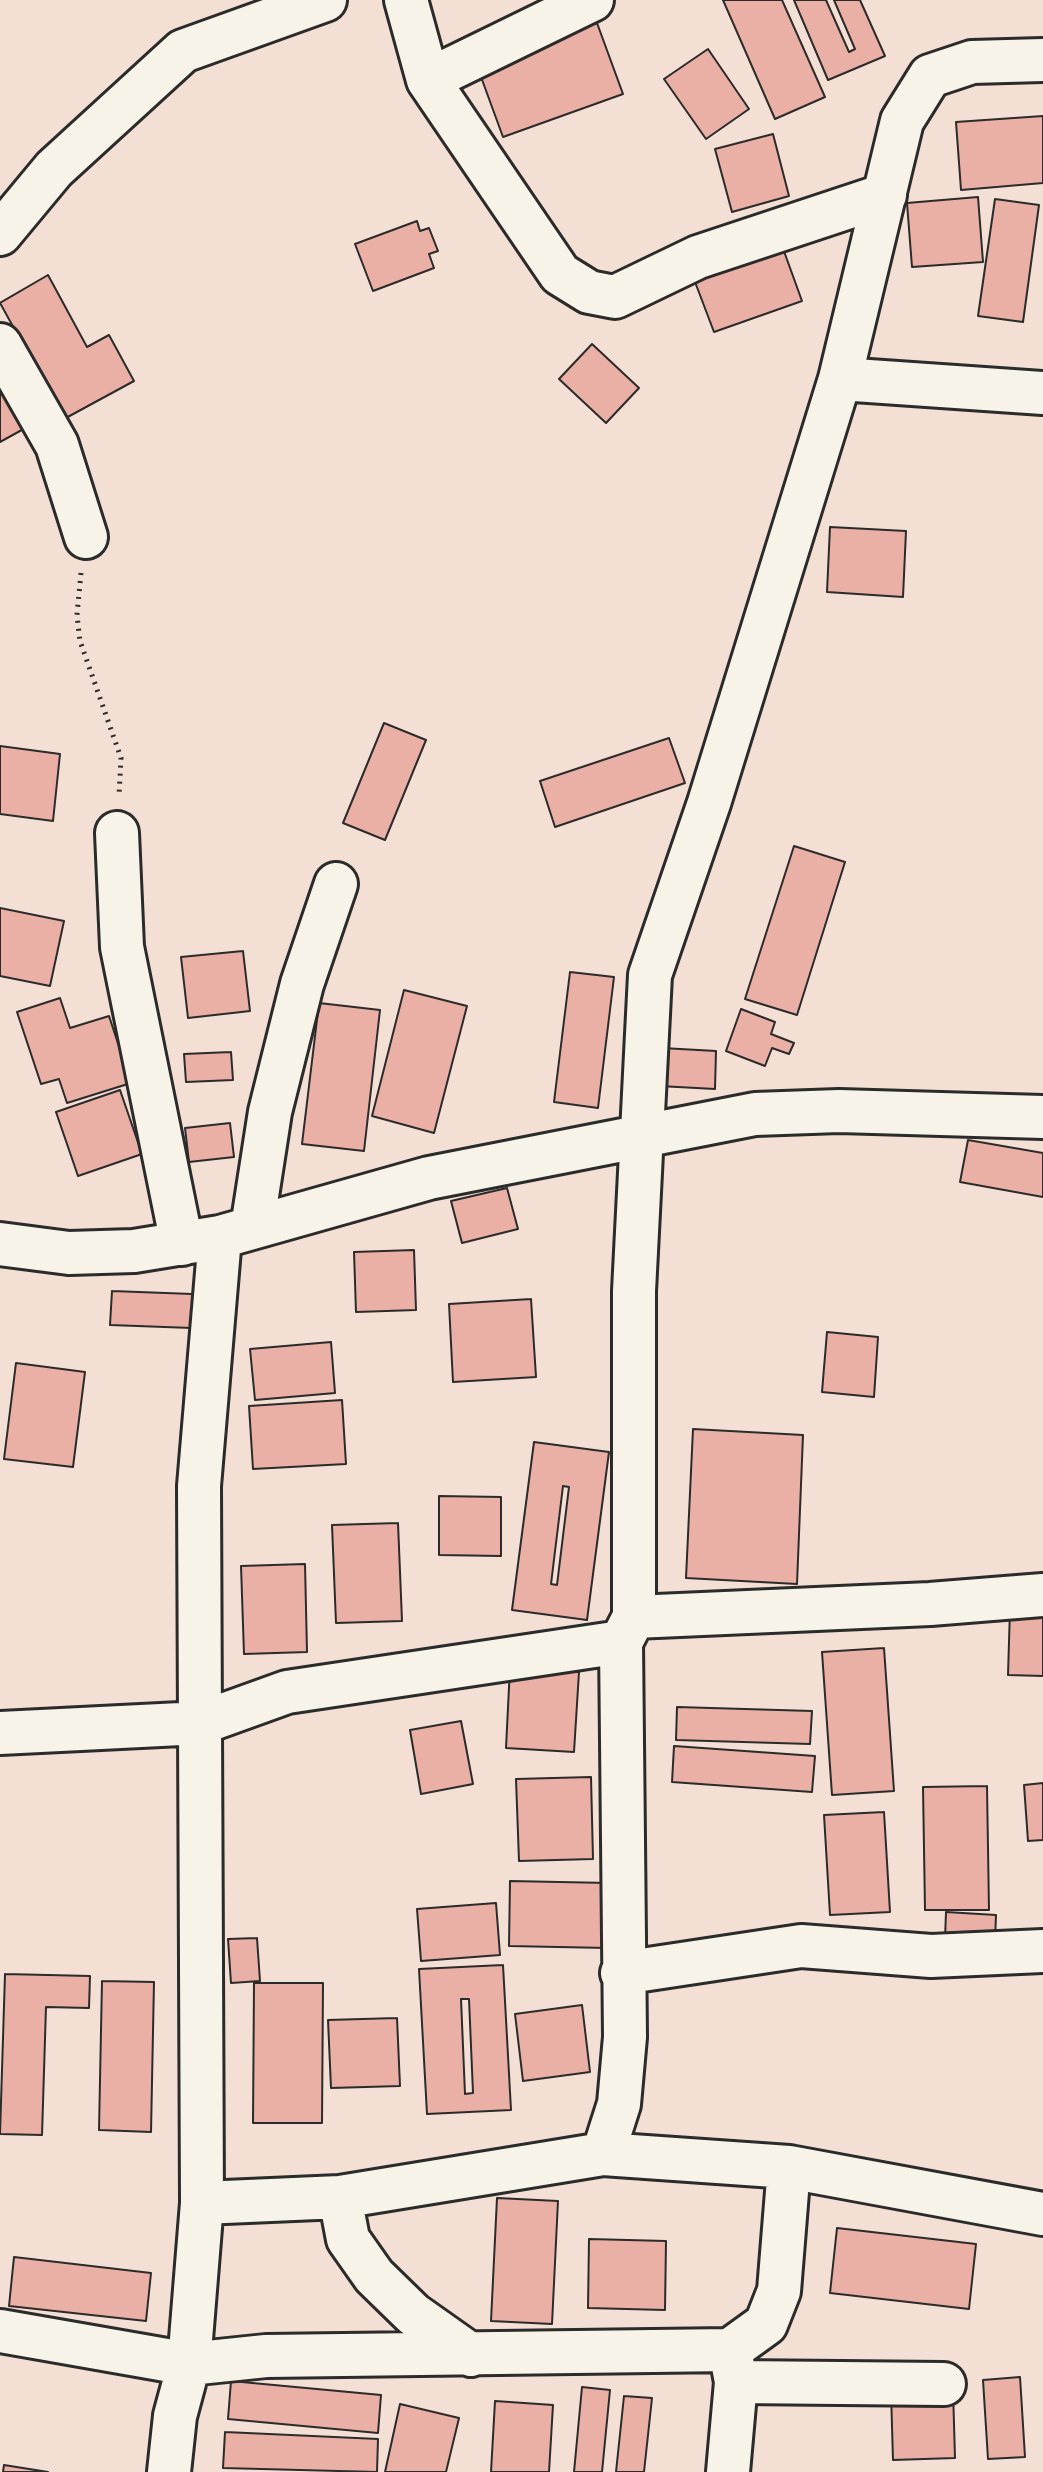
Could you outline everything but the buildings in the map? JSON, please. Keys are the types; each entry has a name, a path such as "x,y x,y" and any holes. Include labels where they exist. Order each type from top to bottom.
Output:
{"street":[{"path":"0,234 54,169 183,51 325,0"},
{"path":"406,0 428,80 560,274 589,292 615,297 698,257 885,195"},
{"path":"428,80 592,0"},
{"path":"603,2154 619,2104 625,2037 622,1973 634,1291 650,975 713,789 840,379 902,121 930,76 972,62 1043,60"},
{"path":"0,345 57,445 86,537"},
{"path":"840,379 1043,393"},
{"path":"117,833 122,947 218,1236"},
{"path":"169,2472 175,2416 189,2364 202,2203 199,1486 218,1236 270,1112 302,984 336,884"},
{"path":"0,1244 69,1253 134,1251 218,1236 429,1178 642,1139 755,1114 839,1111 1043,1117"},
{"path":"0,1733 201,1723 287,1692 627,1630 1043,1595"},
{"path":"622,1973 801,1946 931,1956 1043,1951"},
{"path":"202,2203 340,2197 603,2154 789,2167 1043,2214"},
{"path":"728,2472 733,2366 766,2324 779,2291 789,2167"},
{"path":"340,2197 348,2239 374,2276 413,2314 471,2355"},
{"path":"0,2331 189,2364 266,2356 471,2355 733,2366 944,2384"}],"path":[{"path":"86,537 77,615 88,666 121,758 117,833"}]}
